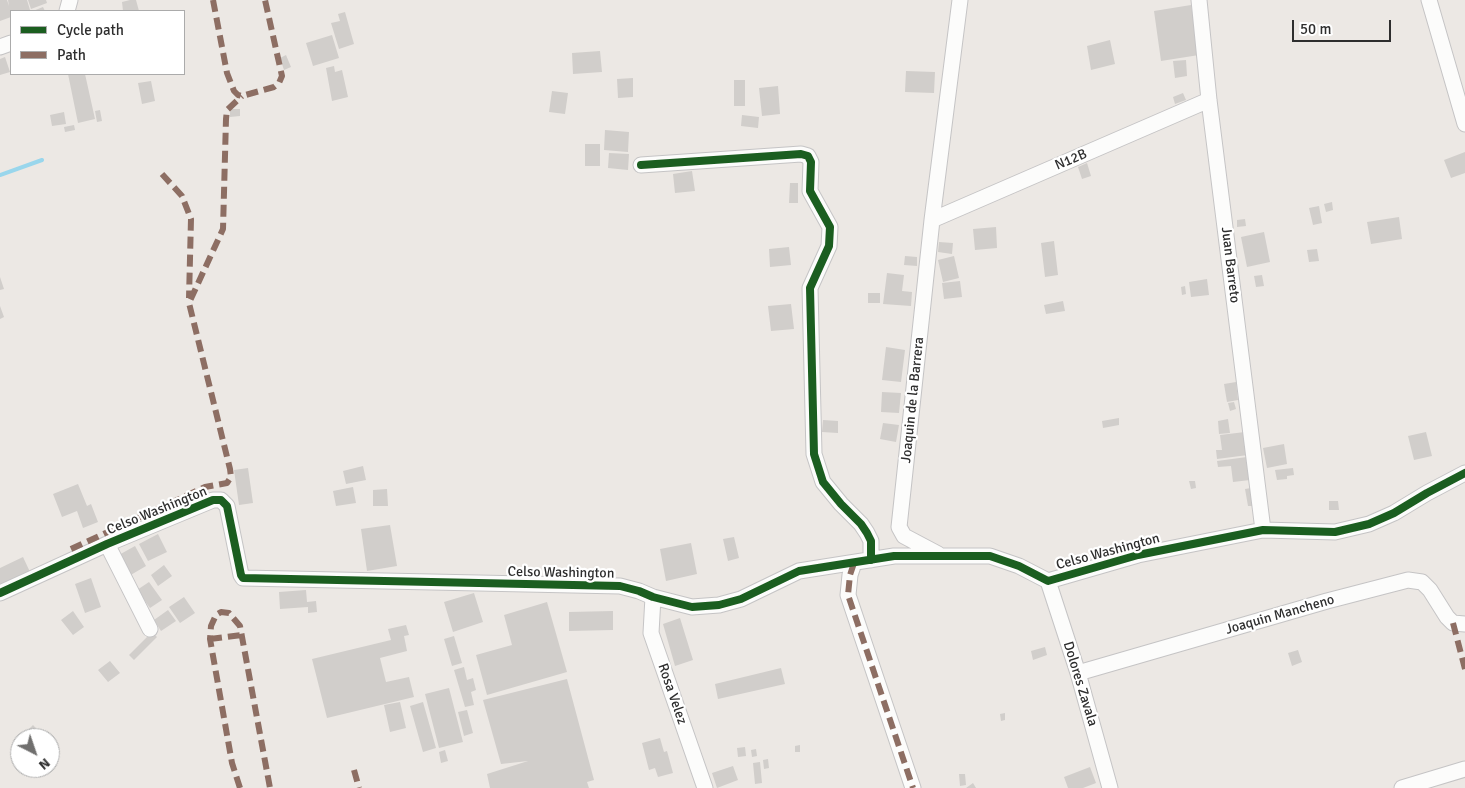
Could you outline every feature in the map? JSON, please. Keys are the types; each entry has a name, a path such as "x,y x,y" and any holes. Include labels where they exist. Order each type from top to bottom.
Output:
{"street":[{"path":"932,220 960,0"},
{"name":"Juan Barreto","path":"1199,0 1263,530"},
{"path":"1429,0 1465,124"},
{"name":"N12B","path":"932,220 1210,100"},
{"path":"641,165 801,154 808,156 811,162 810,191 830,226 829,246 810,288 814,454 822,482 862,524 867,533 871,541 871,560"},
{"name":"Joaquin de la Barrera","path":"932,220 900,527 904,536 942,556"},
{"name":"Celso Washington","path":"0,593 107,544 213,500 221,500 227,506 240,574 243,578 620,586 692,607 719,605 741,599 799,571 894,556 990,556 1019,566 1048,582 1138,555 1263,530 1335,532 1369,524 1394,513 1465,473"},
{"path":"107,544 150,629"},
{"path":"854,563 850,575 848,595 913,788"},
{"name":"Joaquin Mancheno","path":"1078,673 1327,601 1408,580 1422,582 1430,590 1447,617 1454,623 1465,624"},
{"name":"Dolores Zavala","path":"1048,582 1078,673 1110,788"},
{"name":"Rosa Velez","path":"653,597 651,633 705,788"},
{"path":"1402,788 1465,769"}],"building":[{"path":"0,0 7,0 9,6 8,0 27,0 30,10 10,10 10,17 0,21"},
{"path":"28,0 46,0 47,3 31,9"},
{"path":"136,0 139,10 123,10 122,2"},
{"path":"1191,5 1199,55 1161,61 1154,11"},
{"path":"345,12 354,44 339,49 331,23 340,21 338,14"},
{"path":"332,35 339,58 313,66 306,43"},
{"path":"1110,40 1115,64 1091,70 1087,46"},
{"path":"600,51 602,72 573,74 572,53"},
{"path":"286,55 291,67 284,70 280,58"},
{"path":"5,57 10,72 0,75 0,59"},
{"path":"1186,60 1187,76 1175,78 1173,61"},
{"path":"334,66 335,72 342,70 348,97 332,101 326,68"},
{"path":"906,71 935,72 934,93 905,92"},
{"path":"68,75 85,75 95,119 78,123"},
{"path":"633,78 633,97 618,98 617,79"},
{"path":"734,80 745,80 745,106 734,106"},
{"path":"151,81 155,101 142,104 138,83"},
{"path":"778,86 780,114 762,116 759,88"},
{"path":"552,91 568,93 565,114 549,112"},
{"path":"1183,93 1186,100 1175,104 1173,97"},
{"path":"230,109 240,109 240,116 230,117"},
{"path":"100,110 102,121 97,122 95,111"},
{"path":"64,112 66,124 52,126 50,115"},
{"path":"742,115 759,117 758,128 741,126"},
{"path":"74,125 75,130 65,132 64,127"},
{"path":"605,130 629,132 628,152 604,150"},
{"path":"585,144 600,144 600,166 585,166"},
{"path":"1465,152 1465,173 1451,178 1444,160"},
{"path":"609,153 629,154 628,170 608,168"},
{"path":"1087,163 1091,176 1082,179 1078,167"},
{"path":"692,171 695,191 675,193 673,174"},
{"path":"790,183 798,183 798,203 789,203"},
{"path":"1332,202 1333,210 1326,212 1324,204"},
{"path":"1319,206 1322,223 1313,225 1309,208"},
{"path":"1399,217 1402,239 1371,244 1367,222"},
{"path":"1245,219 1246,226 1237,227 1237,220"},
{"path":"996,227 997,248 975,250 973,229"},
{"path":"1264,232 1270,262 1247,267 1241,237"},
{"path":"1054,241 1058,275 1045,277 1041,243"},
{"path":"939,242 953,243 952,254 938,252"},
{"path":"789,247 791,265 770,267 769,249"},
{"path":"1317,249 1319,261 1309,262 1307,250"},
{"path":"905,256 917,257 917,266 904,265"},
{"path":"954,256 959,278 943,282 938,260"},
{"path":"887,273 904,275 902,291 912,292 911,306 883,304"},
{"path":"1262,275 1264,286 1256,287 1254,276"},
{"path":"0,277 4,289 0,290"},
{"path":"1207,279 1209,295 1191,297 1189,282"},
{"path":"960,281 962,297 944,299 942,283"},
{"path":"1185,286 1186,294 1182,295 1181,287"},
{"path":"868,293 880,293 880,303 868,303"},
{"path":"1063,301 1065,311 1046,314 1044,305"},
{"path":"791,304 794,329 771,331 768,306"},
{"path":"0,306 4,317 0,319"},
{"path":"886,347 905,350 901,382 882,380"},
{"path":"1236,382 1238,400 1227,402 1224,384"},
{"path":"882,392 901,393 899,413 881,412"},
{"path":"1234,402 1236,409 1230,411 1228,403"},
{"path":"1119,418 1119,425 1103,428 1102,421"},
{"path":"1228,419 1230,433 1219,434 1218,421"},
{"path":"823,420 838,421 838,433 822,432"},
{"path":"883,423 899,425 896,442 880,439"},
{"path":"1245,432 1248,455 1217,459 1216,450 1222,450 1220,435"},
{"path":"1426,432 1432,456 1414,460 1408,436"},
{"path":"1284,444 1287,464 1267,468 1263,448"},
{"path":"1247,457 1250,480 1233,482 1231,466 1218,467 1217,461"},
{"path":"363,466 366,480 346,484 343,471"},
{"path":"248,468 253,503 239,505 234,470"},
{"path":"1293,468 1294,475 1287,476 1287,479 1277,480 1275,470"},
{"path":"1189,481 1195,481 1196,488 1191,489"},
{"path":"78,484 87,506 91,504 98,522 83,528 77,511 62,517 53,494"},
{"path":"353,487 356,503 336,506 333,491"},
{"path":"1251,488 1253,506 1248,506 1245,489"},
{"path":"387,489 388,506 373,506 373,490"},
{"path":"1329,501 1338,501 1339,510 1329,510"},
{"path":"390,525 397,566 367,571 361,529"},
{"path":"158,534 167,552 148,561 139,544"},
{"path":"734,537 739,558 728,561 723,539"},
{"path":"691,543 697,574 666,581 660,549"},
{"path":"135,546 146,566 129,576 117,556"},
{"path":"23,557 30,572 0,586 0,568"},
{"path":"164,565 172,576 158,586 151,575"},
{"path":"91,578 101,607 85,613 75,584"},
{"path":"149,582 162,600 150,608 137,590"},
{"path":"306,590 307,602 316,601 317,612 308,613 308,607 280,609 279,592"},
{"path":"474,593 483,622 453,632 444,602"},
{"path":"184,597 195,613 180,623 169,607"},
{"path":"547,602 567,672 487,695 476,655 512,645 504,615"},
{"path":"168,610 176,621 161,631 154,620"},
{"path":"73,611 84,627 73,635 61,620"},
{"path":"613,611 613,630 569,631 569,612"},
{"path":"680,618 693,660 675,666 663,624"},
{"path":"406,625 409,635 404,636 407,651 380,658 386,682 409,677 414,697 327,718 312,659 391,640 388,629"},
{"path":"152,632 157,637 134,660 129,655"},
{"path":"454,636 462,663 452,666 444,639"},
{"path":"1045,647 1047,655 1033,660 1031,651"},
{"path":"1298,650 1302,662 1292,666 1288,653"},
{"path":"110,661 120,673 108,682 98,670"},
{"path":"464,667 467,680 473,678 476,690 471,692 474,705 465,707 454,670"},
{"path":"781,668 785,684 718,699 715,684"},
{"path":"567,679 594,780 587,782 589,788 490,788 487,774 528,761 501,764 483,700"},
{"path":"449,688 463,742 439,748 425,694"},
{"path":"400,702 406,728 390,732 384,705"},
{"path":"423,702 436,748 423,752 410,706"},
{"path":"467,710 473,733 464,736 458,712"},
{"path":"1005,713 1005,720 1001,721 1000,714"},
{"path":"660,738 664,752 667,751 673,773 658,777 655,768 649,770 642,743"},
{"path":"800,745 800,752 795,752 795,746"},
{"path":"745,747 746,756 738,757 737,748"},
{"path":"756,749 757,756 752,757 751,750"},
{"path":"445,750 448,761 441,763 439,752"},
{"path":"768,759 769,768 764,769 763,760"},
{"path":"760,762 762,783 755,784 753,763"},
{"path":"733,766 738,780 717,788 712,773"},
{"path":"1090,767 1096,783 1083,788 1068,788 1064,777"},
{"path":"959,774 965,774 966,785 960,786"},
{"path":"973,783 976,788 966,788"}],"waterway":[{"path":"0,175 42,160"}],"marked path":[{"path":"213,0 227,73 234,91 242,96 274,87 279,83 282,76 265,0"},
{"path":"71,549 205,487 227,483 231,477 189,303 223,229 227,110 242,96"},
{"path":"162,174 182,196 191,219 189,298"},
{"path":"854,563 850,575 848,595 913,788"},
{"path":"240,788 232,763 210,639 211,626 216,615 221,612 229,613 240,626 270,788"},
{"path":"1453,623 1465,669"},
{"path":"210,639 242,635"},
{"path":"354,770 359,788"}],"cycle path":[{"path":"641,165 801,154 808,156 811,162 810,191 830,227 829,246 810,288 814,454 823,482 867,533 871,541 871,560"},
{"path":"0,593 107,544 213,500 221,500 227,506 243,578 620,586 692,607 719,605 741,599 799,571 894,556 990,556 1019,566 1048,581 1138,555 1263,530 1335,532 1369,524 1394,513 1465,473"}]}
